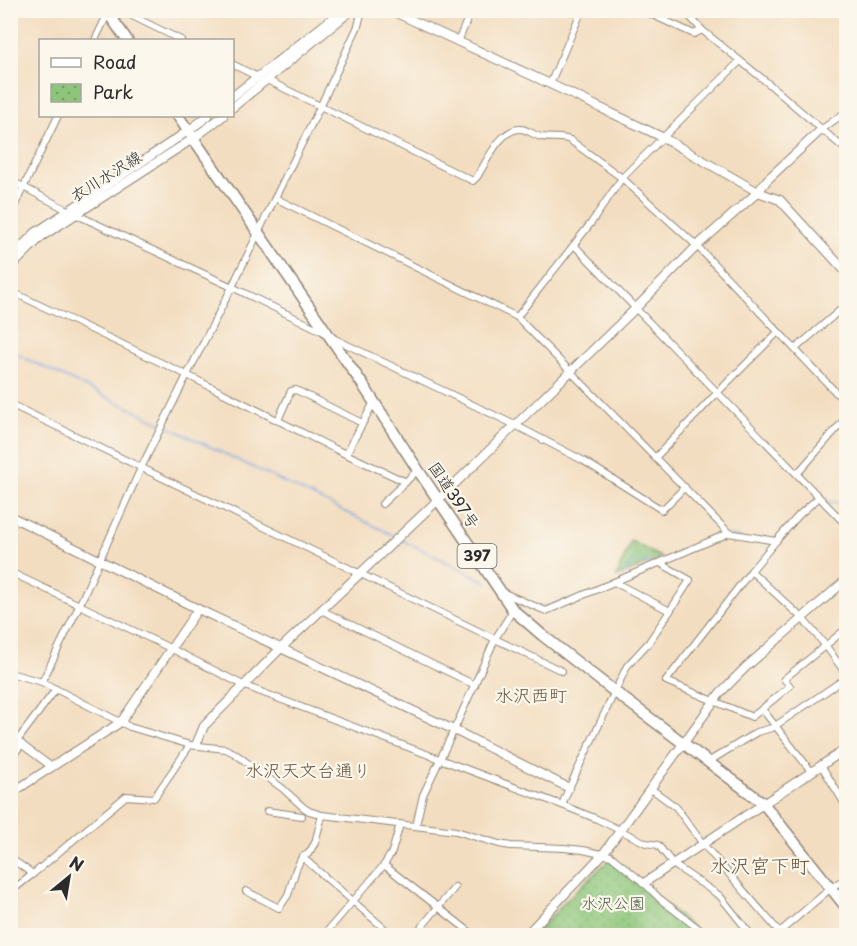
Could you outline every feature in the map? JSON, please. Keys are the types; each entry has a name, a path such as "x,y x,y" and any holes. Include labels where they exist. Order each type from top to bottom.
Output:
{"highway":[{"path":"111,11 126,39"},
{"name":"国道397号","path":"179,117 513,610 615,692 763,803 846,908"}],"street":[{"path":"234,106 343,10"},
{"path":"234,96 262,79 352,10"},
{"path":"42,682 141,468 320,107 358,26 362,10"},
{"path":"390,10 662,137 758,192 780,200 846,272"},
{"path":"458,42 471,10"},
{"path":"550,84 582,10"},
{"path":"642,10 694,34 702,30"},
{"path":"684,10 702,30 846,150"},
{"path":"96,39 111,11 180,39"},
{"path":"517,317 574,245 622,178 740,61"},
{"path":"234,65 473,181 499,141 515,130 521,129 541,137 564,138 570,141 622,178 697,246 846,403"},
{"path":"10,892 126,796 154,798 193,745 204,726 281,648 439,500 697,246 758,192 767,180 822,129 846,112"},
{"path":"10,215 58,117"},
{"name":"衣川水沢線","path":"191,135 207,117"},
{"name":"衣川水沢線","path":"10,258 35,233 221,117"},
{"path":"10,180 71,212 232,287 515,425 584,461 662,510 685,487"},
{"path":"274,198 517,317 729,533"},
{"name":"衣川水沢線","path":"10,268 41,237 71,212"},
{"path":"574,245 846,525"},
{"path":"10,291 406,482"},
{"path":"795,350 846,305"},
{"path":"655,458 778,332"},
{"path":"278,420 291,391 296,390 362,423"},
{"path":"346,454 374,402"},
{"path":"10,404 562,671"},
{"path":"797,474 846,418"},
{"path":"382,504 418,470"},
{"path":"819,497 776,540 666,681 752,717 790,686 784,679 846,629"},
{"path":"10,516 198,609 454,730 568,788"},
{"path":"502,592 546,611 729,533 776,540"},
{"path":"562,805 627,666 648,642 690,580 660,563"},
{"path":"708,762 757,732 772,728 846,676 826,646 802,618 751,571"},
{"path":"10,572 244,686 562,805 646,843 658,845 674,865 720,896 752,936"},
{"path":"525,936 603,854 729,682 846,580"},
{"path":"614,582 670,611"},
{"path":"10,794 122,722 198,609"},
{"path":"321,610 475,685"},
{"path":"416,825 423,795 495,639 513,610"},
{"path":"10,673 42,682 130,727 193,745 226,749 272,781 309,811 322,815 456,831 511,846 564,848 611,856 708,936"},
{"path":"10,759 19,742 56,689"},
{"path":"762,709 811,771"},
{"path":"10,736 52,766"},
{"path":"644,883 846,748"},
{"path":"821,765 846,806"},
{"path":"650,789 676,807 703,844 779,934 831,888 846,878"},
{"path":"267,811 302,816"},
{"path":"246,891 279,908 288,895 296,869 315,843 322,815"},
{"path":"323,936 384,865 392,852 400,824"},
{"path":"303,857 393,936"},
{"path":"10,858 33,874"},
{"path":"384,865 474,936"},
{"path":"414,936 454,887"}],"green space":[{"path":"631,541 662,558 616,577"},
{"name":"水沢公園","path":"609,860 627,872 703,936 534,936 564,902"}],"waterway":[{"path":"10,351 161,423"},
{"path":"165,425 393,535"},
{"path":"827,503 846,505"},
{"path":"808,511 822,504"},
{"path":"707,539 719,533"},
{"path":"730,536 740,538"},
{"path":"400,539 487,582"},
{"path":"623,576 634,560 652,563"},
{"path":"506,590 517,596"},
{"path":"541,606 562,601"}],"district":[{"name":"水沢西町","path":"531,696"},
{"name":"水沢天文台通り","path":"308,771"},
{"name":"水沢宮下町","path":"760,866"}]}
